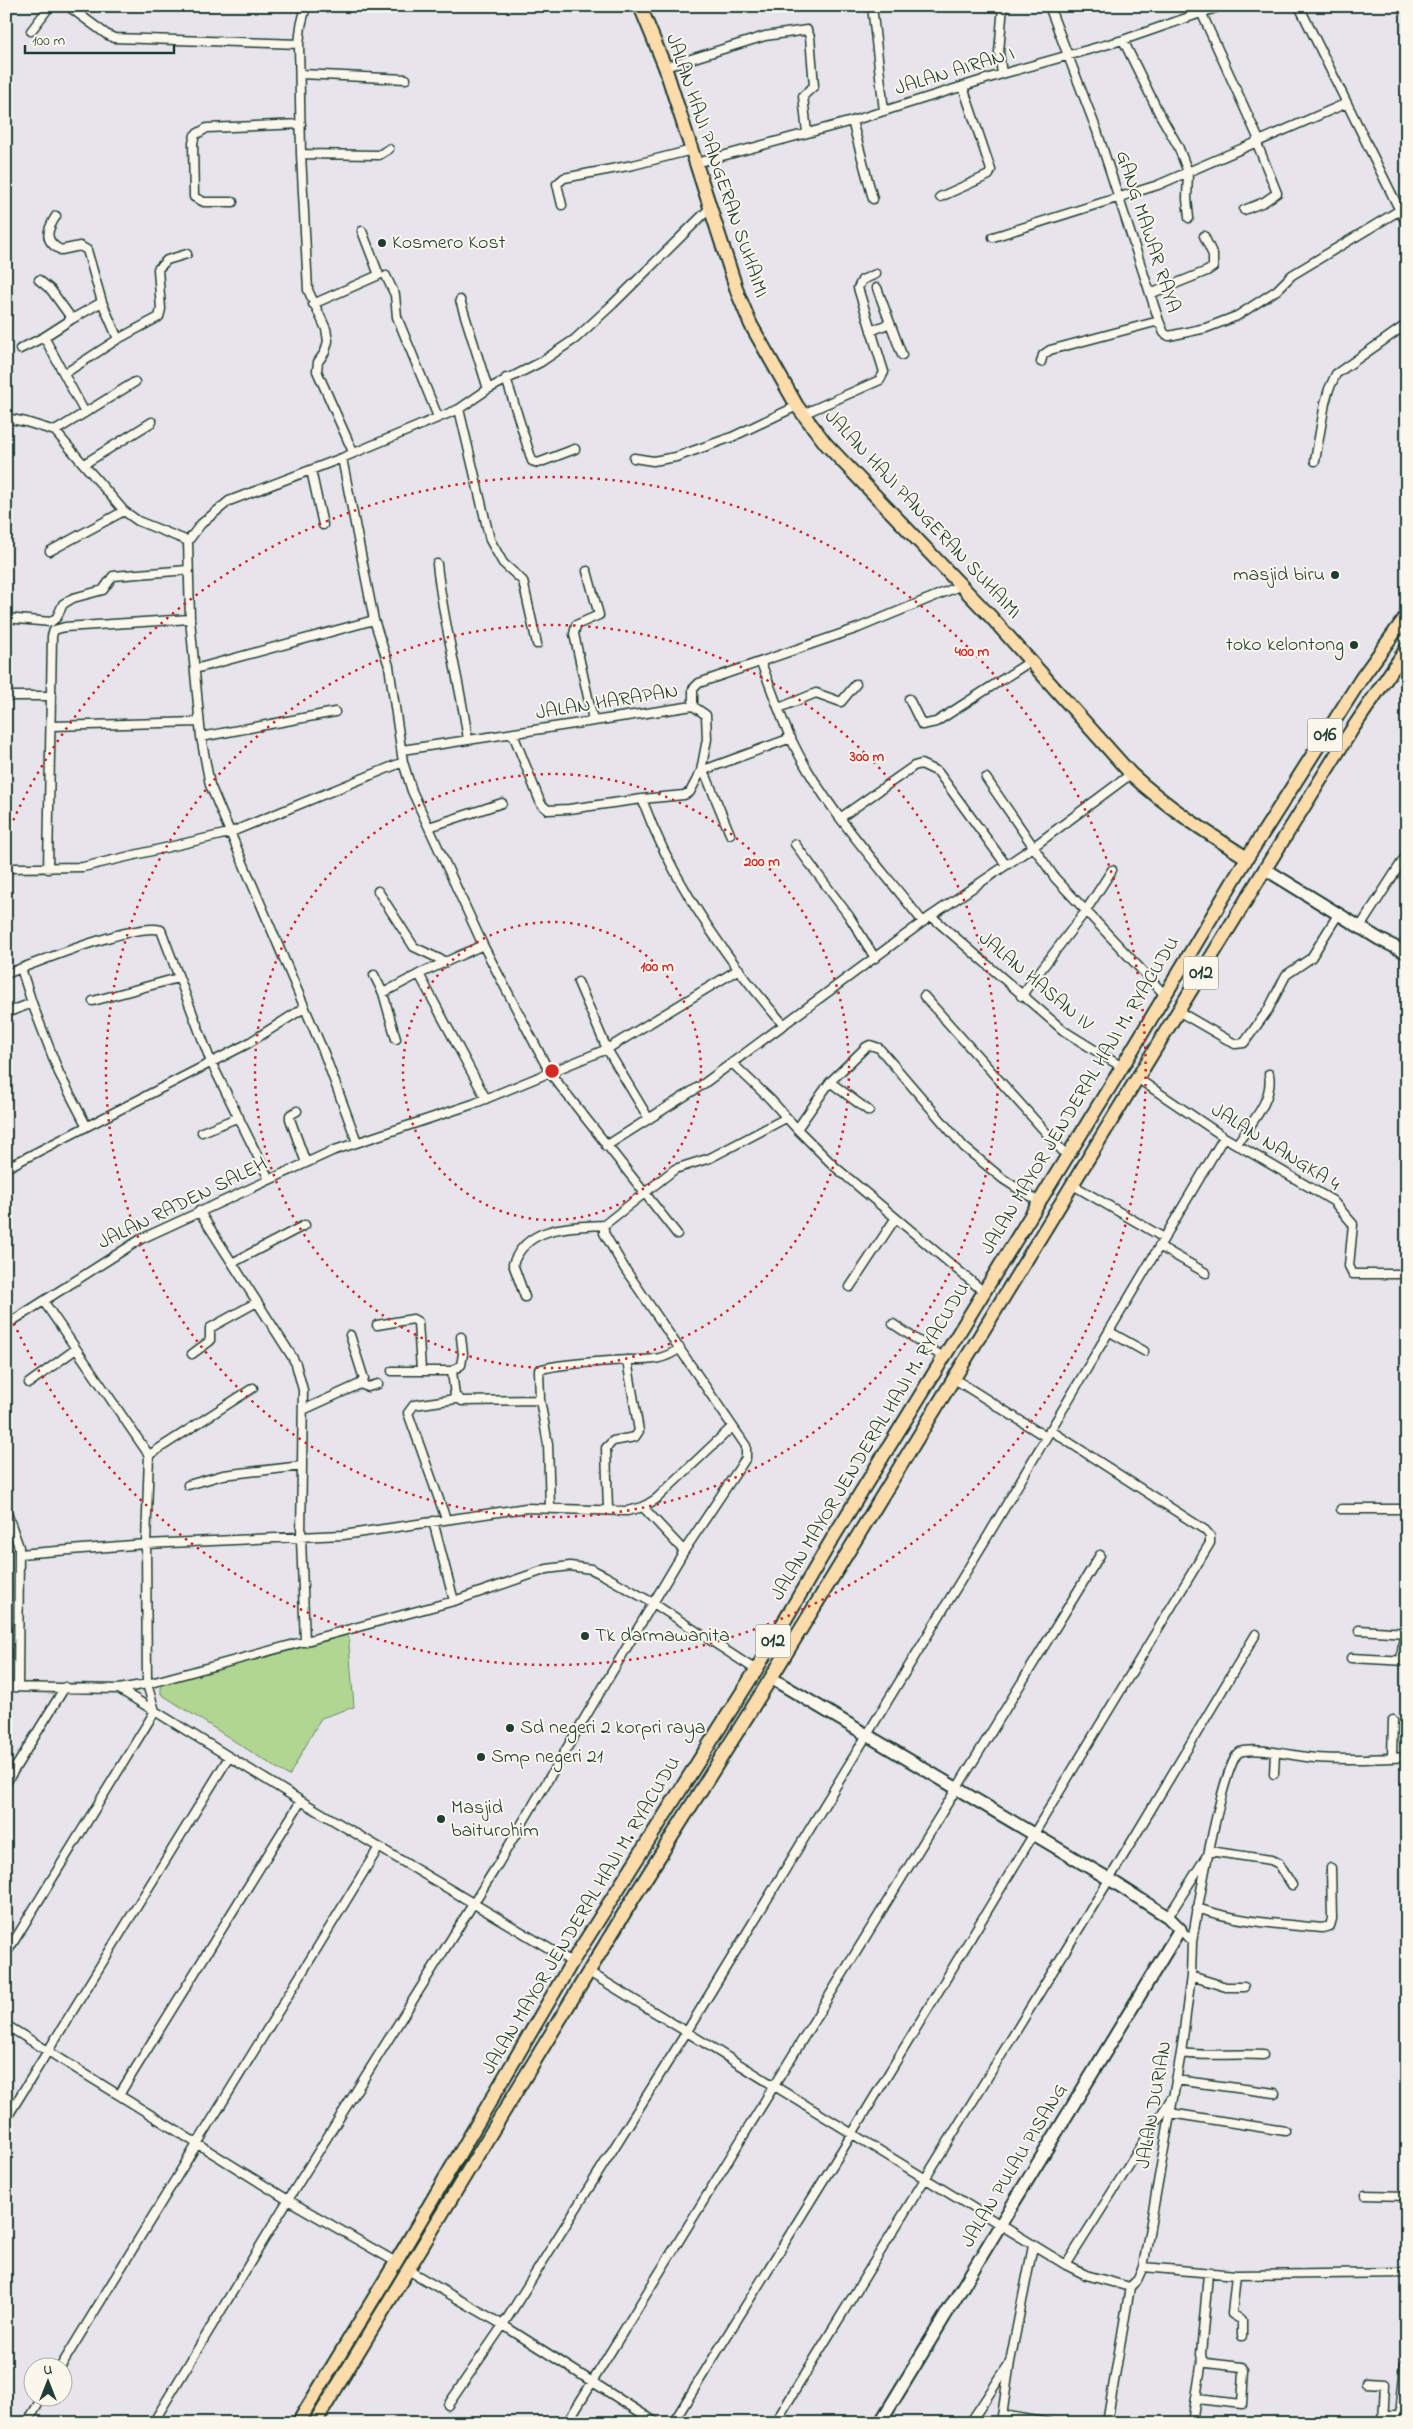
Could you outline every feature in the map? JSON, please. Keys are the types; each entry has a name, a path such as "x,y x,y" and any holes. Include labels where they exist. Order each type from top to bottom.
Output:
{"main road":[{"name":"JALAN HAJI PANGERAN SUHAIMI","path":"640,6 665,67 738,294 751,325 800,410 826,444 870,492 962,585 1131,774 1182,817 1247,858"},
{"name":"JALAN MAYOR JENDERAL HAJI M. RYACUDU","path":"298,2423 396,2262 572,1962 756,1670 943,1357 1166,995 1247,858 1361,679 1407,615"},
{"name":"JALAN MAYOR JENDERAL HAJI M. RYACUDU","path":"318,2418 1265,869 1378,690 1407,648"},
{"path":"1361,679 1378,690"},
{"path":"1023,1228 1033,1233 1043,1221 1052,1218"},
{"path":"1002,1264 1010,1260 1021,1243 1025,1242 1034,1246"},
{"path":"669,1808 674,1818 684,1818"},
{"path":"650,1837 660,1837 667,1846"},
{"path":"322,2384 324,2393 330,2394 334,2392"},
{"path":"309,2405 319,2404 318,2418"}],"street":[{"path":"31,31 50,6"},
{"path":"68,6 114,38 299,44"},
{"path":"306,6 299,44 301,154 308,290 326,328 328,341 325,352 318,362 317,371 353,452"},
{"path":"872,6 884,111"},
{"path":"1002,74 999,52 1003,6"},
{"name":"GANG MAWAR RAYA","path":"1049,6 1066,55 1088,106 1164,333 1175,336 1206,328 1237,316 1277,290 1301,269 1400,210"},
{"path":"1196,6 1258,141 1277,193 1264,202 1244,210"},
{"name":"JALAN AIRAN I","path":"696,163 852,121 1002,74 1123,40 1221,6"},
{"path":"1299,6 1407,225"},
{"path":"665,67 765,36 807,30 810,37 814,86 803,96 807,133"},
{"path":"1123,40 1159,113 1178,146 1188,172 1187,199 1189,218"},
{"path":"301,74 406,79"},
{"path":"940,197 989,175 991,170 963,87"},
{"path":"993,237 1120,199 1188,172 1347,103"},
{"path":"852,121 873,200"},
{"path":"233,202 204,202 194,198 193,143 195,135 207,128 301,124"},
{"path":"301,154 379,155 389,149"},
{"path":"562,204 556,188 557,184 564,178 633,165 692,150"},
{"path":"356,1142 324,1053 210,785 199,722 190,619 188,541 201,524 229,501 342,458 459,409 506,378 541,362 576,339 710,208"},
{"path":"56,216 48,229 47,237 53,246 61,250 80,246 87,250 102,302 118,339"},
{"path":"313,304 379,274 362,231"},
{"path":"1150,294 1207,271 1212,267 1213,255 1204,236"},
{"path":"64,374 118,339 159,317 161,309 158,269 167,260 187,254"},
{"path":"634,458 653,461 676,457 880,380 884,372 883,364 858,288 862,280 876,274"},
{"path":"386,276 395,295 397,317 438,417"},
{"path":"39,280 51,290 72,319"},
{"path":"877,288 902,355"},
{"path":"460,300 488,389"},
{"path":"20,349 44,337 102,302"},
{"path":"1041,362 1043,355 1050,350 1159,321"},
{"path":"871,331 890,323"},
{"path":"1315,461 1325,403 1336,374 1407,324"},
{"path":"44,337 85,413"},
{"path":"506,378 532,461 538,463 575,449"},
{"path":"55,431 135,382"},
{"path":"459,409 490,540 503,563 523,581 537,644"},
{"path":"6,418 55,431 124,511 138,521 188,541"},
{"path":"84,464 152,422"},
{"path":"342,458 374,620 389,666 403,762 412,791 483,945 550,1073 606,1146 645,1191 677,1234"},
{"path":"312,470 324,525"},
{"path":"50,551 124,511"},
{"path":"437,564 448,644 461,690 468,740"},
{"path":"6,618 51,622 57,617 63,604 73,598 103,590 113,576 188,570"},
{"path":"587,571 599,615 576,625 574,634 593,720"},
{"name":"JALAN HARAPAN","path":"402,750 693,706 693,689 699,683 858,628 962,585"},
{"path":"59,610 59,627"},
{"path":"48,869 52,726 52,636 54,630 59,627 190,619"},
{"path":"195,669 374,620"},
{"path":"909,699 919,721 922,725 927,725 936,722 1031,662"},
{"path":"761,663 791,738 840,818 924,922"},
{"path":"779,708 816,693 840,702 856,684"},
{"path":"6,696 51,696"},
{"path":"513,734 541,804 548,810 569,810 684,795 690,792 701,771 707,739 708,720 706,715 693,706"},
{"path":"201,737 335,712"},
{"path":"52,726 199,722"},
{"path":"701,771 791,738"},
{"path":"6,868 48,869 83,867 229,833 403,762"},
{"path":"840,818 914,766 922,764 938,772 1006,866"},
{"path":"701,771 706,778 730,834"},
{"path":"606,1146 732,1063 931,916 1006,866 1131,774"},
{"path":"986,778 1055,878 1085,912 1166,995"},
{"path":"642,799 685,893 739,969 784,1025"},
{"path":"429,826 502,803"},
{"path":"795,844 849,916 875,958"},
{"path":"1360,927 1407,854"},
{"path":"1265,869 1360,927 1407,952"},
{"path":"1021,996 1085,912 1112,870"},
{"path":"378,891 414,947 446,962"},
{"path":"1178,1011 1235,1044 1244,1043 1268,1010 1286,975 1311,958 1339,913"},
{"name":"JALAN HASAN IV","path":"931,916 1021,996 1064,1031 1122,1067"},
{"path":"7,970 21,968 80,947 147,929 156,929 164,933 178,978 211,1062 269,1179"},
{"path":"383,992 483,945"},
{"path":"21,968 32,1003 59,1073 86,1125"},
{"name":"JALAN RADEN SALEH","path":"6,1325 118,1253 199,1211 356,1142 486,1099 607,1049 739,969"},
{"path":"419,974 486,1099"},
{"path":"374,975 383,992 396,1038"},
{"path":"93,1001 178,978"},
{"path":"578,982 607,1049 649,1119"},
{"path":"924,996 1067,1156"},
{"path":"6,1013 32,1003"},
{"path":"6,1168 211,1062 304,1008"},
{"path":"797,1129 830,1082 870,1045 879,1048 964,1147 1003,1179 1039,1202"},
{"path":"732,1063 770,1099 786,1118 834,1166 984,1292"},
{"path":"1237,1144 1266,1100 1271,1082 1270,1074"},
{"name":"JALAN NANGKA 4","path":"1137,1078 1224,1137 1332,1201 1353,1224 1349,1266 1353,1274 1407,1274"},
{"path":"830,1082 869,1111"},
{"path":"297,1111 290,1115 290,1119 306,1163"},
{"path":"202,1132 239,1117"},
{"path":"526,1296 513,1264 526,1245 536,1236 554,1228 586,1224 604,1225 645,1191 679,1167 710,1158 786,1118"},
{"path":"448,2405 503,2325 686,2033 1110,1332 1224,1137"},
{"path":"1073,1185 1164,1238"},
{"path":"199,1211 234,1262 296,1364 303,1390 301,1538 304,1642"},
{"path":"850,1287 895,1219"},
{"path":"153,2423 288,2200 498,1864 684,1551 746,1458 747,1448 625,1270 604,1233 604,1225"},
{"path":"234,1262 305,1226"},
{"path":"1159,1246 1206,1273"},
{"path":"6,1954 155,1711 146,1684 146,1544 149,1455 44,1302"},
{"path":"192,1354 210,1341 210,1328 257,1302"},
{"path":"377,1325 413,1319 418,1322 421,1370"},
{"path":"893,1324 943,1357"},
{"path":"1110,1332 1144,1351"},
{"path":"303,1410 360,1384 364,1379 350,1335"},
{"path":"392,1371 452,1371 461,1365 463,1354 461,1337"},
{"path":"550,1507 548,1444 540,1400 538,1372 540,1369 627,1360 662,1359 680,1348"},
{"path":"29,1383 76,1349"},
{"path":"608,1510 606,1448 613,1441 635,1437 639,1431 627,1360"},
{"path":"452,1371 453,1389 456,1399"},
{"path":"673,2423 1035,1835 1210,1543 1210,1536 1206,1530 1048,1433 953,1378"},
{"path":"360,1384 368,1387 378,1384"},
{"path":"149,1455 253,1388"},
{"path":"446,1519 408,1413 414,1405 456,1399 466,1401 540,1400"},
{"path":"20,1554 146,1544 301,1538 376,1531 500,1510 550,1507 626,1511 643,1507 656,1499 732,1427"},
{"path":"188,1485 223,1475 302,1466"},
{"path":"643,1507 684,1551"},
{"path":"1341,1509 1407,1509"},
{"path":"6,1510 18,1540 20,1554 18,1687"},
{"path":"433,1521 454,1601"},
{"path":"566,2423 1100,1555"},
{"path":"6,1687 119,1689 146,1684 454,1601 547,1569 570,1566 591,1569 653,1603 756,1670"},
{"path":"1351,1658 1404,1661 1405,1633 1359,1630"},
{"path":"775,2423 1109,1879 1256,1634"},
{"path":"771,1678 956,1790 1109,1879 1168,1916 1192,1942"},
{"path":"6,1783 65,1688"},
{"path":"119,1689 301,1801 572,1962"},
{"path":"1392,1758 1393,1720"},
{"name":"JALAN DURIAN","path":"1130,2287 1137,2280 1143,2267 1181,2052 1191,1976 1192,1942 1197,1908 1209,1851 1233,1757 1242,1751 1350,1760 1407,1757"},
{"path":"1274,1774 1275,1753"},
{"path":"6,2118 229,1757"},
{"path":"119,2095 301,1801"},
{"path":"67,2356 379,1847"},
{"path":"1168,1916 1209,1851 1271,1860 1278,1864 1292,1884"},
{"path":"1197,1908 1224,1917 1260,1923 1322,1928 1330,1926 1332,1919 1330,1868"},
{"name":"JALAN PULAU PISANG","path":"880,2423 1180,1928"},
{"path":"589,1972 1033,2246 1086,2275 1130,2287 1107,2423"},
{"path":"1191,1976 1226,1987 1244,1986"},
{"path":"6,2025 48,2049 288,2200 396,2262"},
{"path":"1181,2052 1218,2056 1238,2054 1263,2055"},
{"path":"1176,2080 1275,2093"},
{"path":"1066,2265 1173,2095"},
{"path":"1170,2113 1286,2131"},
{"path":"1365,2195 1407,2196"},
{"path":"1033,2246 1010,2362 1001,2419 1050,2423"},
{"path":"1143,2267 1236,2275 1407,2272"},
{"path":"408,2270 503,2325 656,2423"},
{"path":"1192,2423 1202,2360 1200,2354 1208,2274"},
{"path":"1236,2275 1232,2314 1242,2320 1242,2336"},
{"path":"1197,2399 1242,2404 1244,2371 1242,2367 1206,2363 1202,2360"},
{"path":"970,2423 1010,2362"},
{"path":"1366,2383 1385,2384 1384,2419 1403,2415 1405,2364"},
{"path":"27,2423 37,2406"}],"green space":[{"path":"348,1633 354,1707 321,1718 289,1776 161,1694 164,1682"}],"place":[{"name":"Kosmero Kost","path":"382,243"},
{"name":"masjid biru","path":"1335,575"},
{"name":"toko kelontong","path":"1354,645"},
{"name":"Tk darmawanita","path":"585,1636"},
{"name":"Sd negeri 2 korpri raya","path":"510,1728"},
{"name":"Smp negeri 21","path":"481,1757"},
{"name":"Masjid baiturohim","path":"441,1819"}]}
